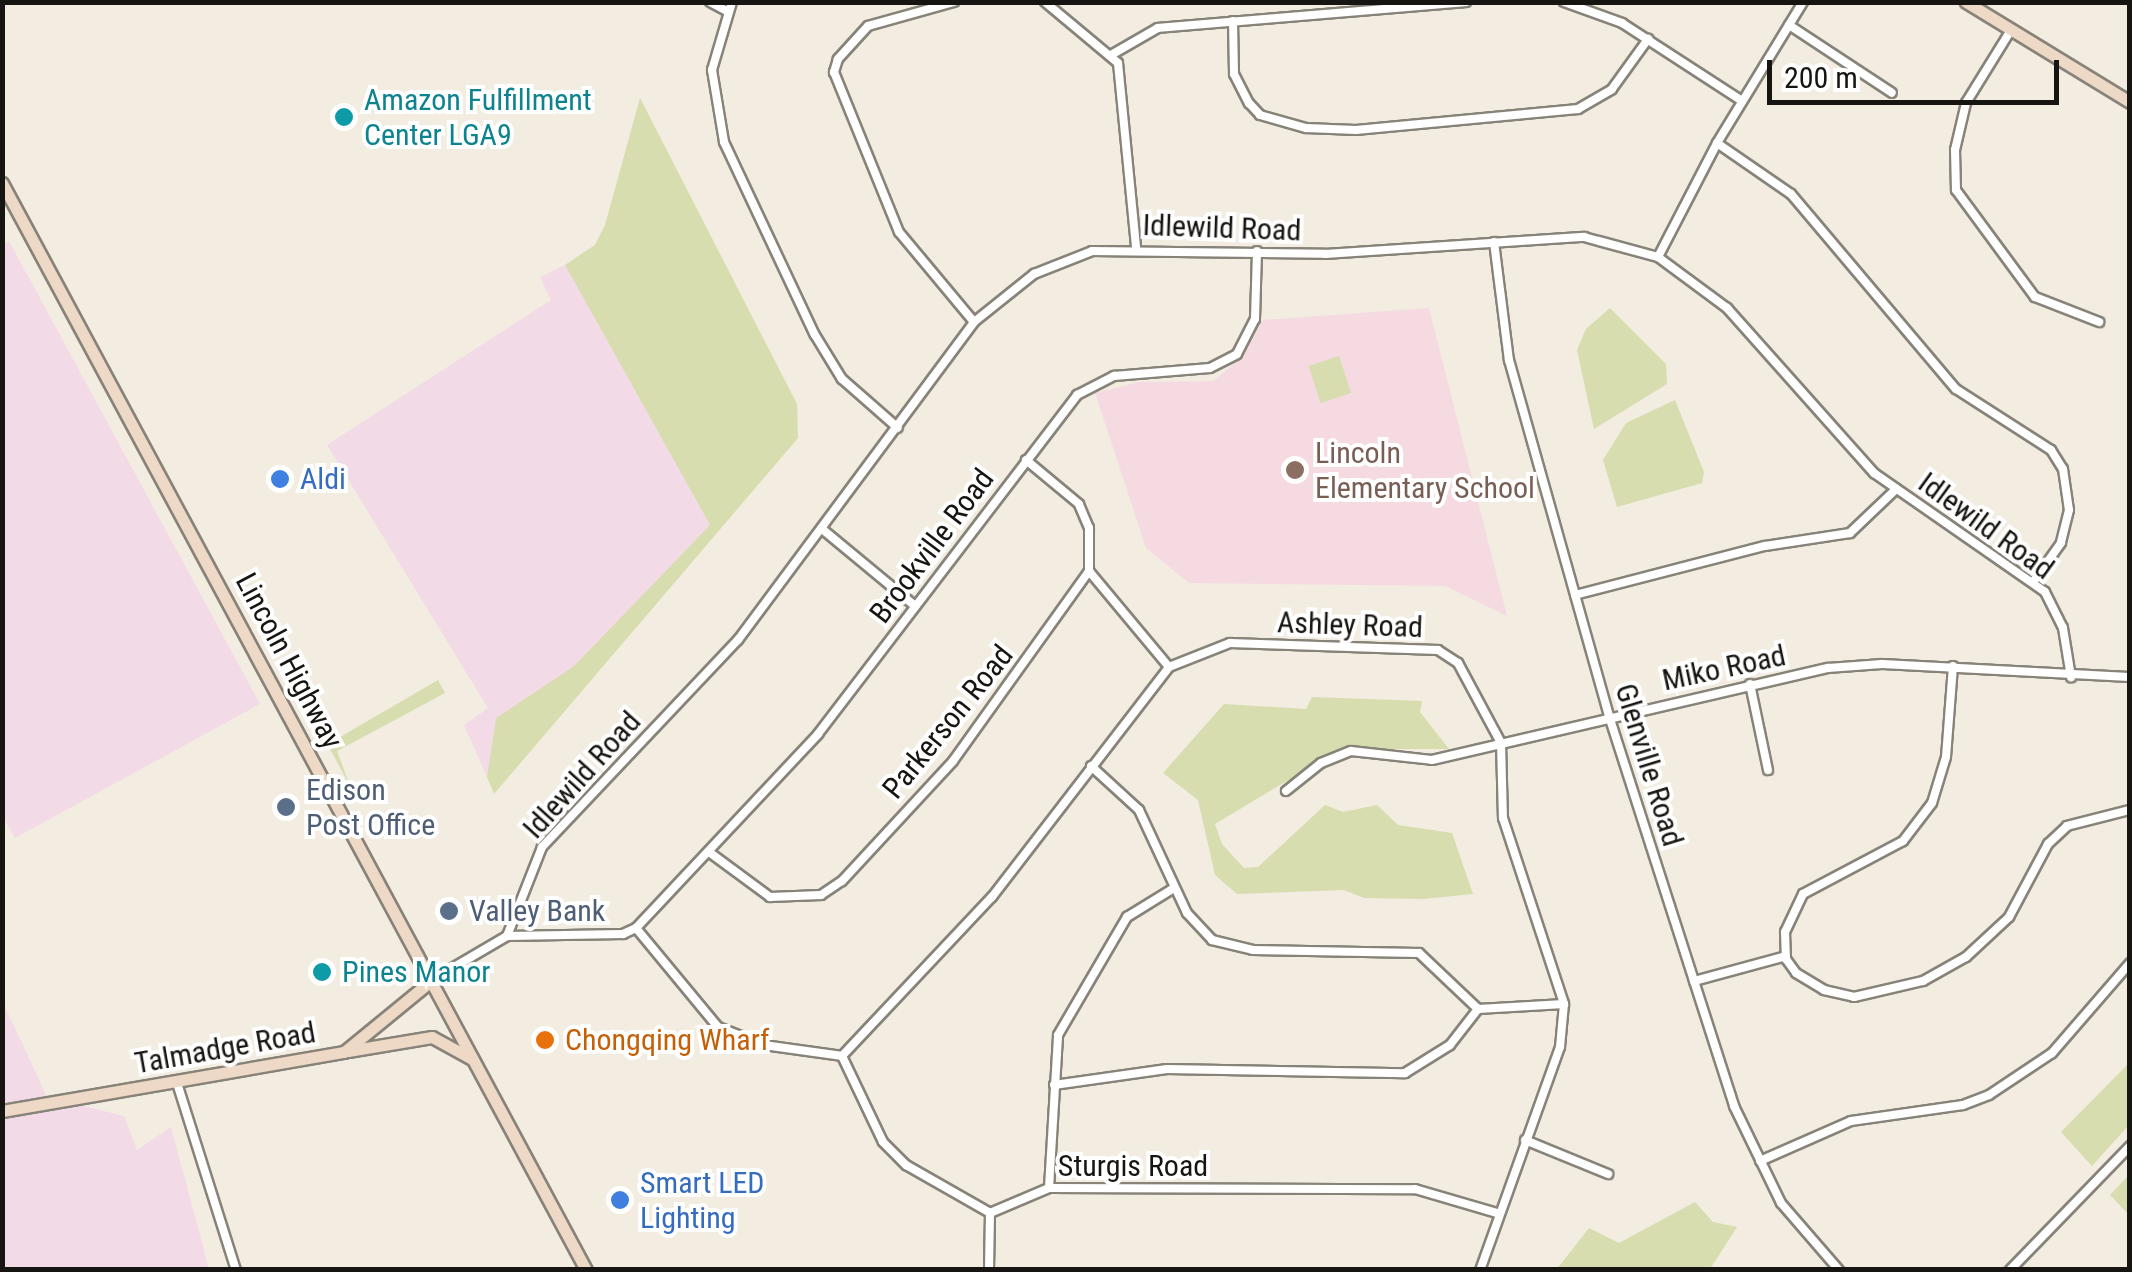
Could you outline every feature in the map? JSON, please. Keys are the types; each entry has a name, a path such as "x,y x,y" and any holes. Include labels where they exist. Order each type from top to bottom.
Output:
{"main road":[{"path":"1966,2 2130,102"},
{"name":"Lincoln Highway","path":"2,183 586,1270"},
{"name":"Talmadge Road","path":"2,1111 344,1052 432,980"},
{"path":"344,1052 432,1037 446,1039 476,1062"}],"street":[{"path":"710,2 729,7 712,70 724,142 815,335 842,378 898,428"},
{"path":"954,2 868,26 838,59 834,72 900,232 974,322"},
{"path":"1046,2 1111,55 1121,72 1136,247"},
{"path":"1111,55 1158,28 1466,2"},
{"path":"1564,2 1597,11 1742,101"},
{"path":"1658,258 1717,143 1804,2"},
{"path":"1232,21 1234,74 1249,103 1260,116 1306,128 1356,130 1578,109 1612,89 1648,40"},
{"path":"1789,25 1892,93"},
{"path":"2012,30 1962,114 1956,190 2034,297 2098,322"},
{"path":"1717,143 1791,194 1956,389 2051,450 2063,469 2068,510 2061,543 2033,582"},
{"name":"Idlewild Road","path":"506,936 542,847 738,640 974,322 1034,274 1092,251 1136,247 1324,254 1584,237 1658,258 1727,308 1839,438 1896,489 2033,582 2063,628 2071,677"},
{"name":"Glenville Road","path":"1494,242 1509,360 1610,716 1734,1106 1781,1203 1839,1270"},
{"name":"Brookville Road","path":"636,928 818,734 1026,460 1086,388 1134,372 1210,368 1237,354 1255,318 1256,251"},
{"path":"842,1056 992,897 1169,666 1089,571 1089,528 1078,504 1026,460"},
{"path":"1575,595 1765,546 1850,533 1896,489"},
{"path":"822,529 914,605"},
{"name":"Parkerson Road","path":"709,852 770,897 806,899 833,889 953,761 1089,571"},
{"name":"Ashley Road","path":"1169,666 1230,643 1438,650 1458,663 1501,743 1504,818 1564,1004 1560,1047 1497,1213 1480,1270"},
{"path":"1953,666 1946,757 1932,803 1892,849 1803,894 1789,919 1786,956 1796,973 1839,995 1872,996 1923,981 1966,957 2009,916 2057,834 2078,821 2130,810"},
{"name":"Miko Road","path":"1286,792 1321,763 1351,752 1432,760 1828,668 1953,666 2071,677 2130,677"},
{"path":"1750,684 1768,770"},
{"path":"1091,766 1139,810 1174,888 1212,940 1252,950 1419,953 1478,1009"},
{"path":"1049,1188 1058,1035 1126,917 1174,888"},
{"path":"432,980 506,936 636,928 718,1028 764,1045 842,1056"},
{"path":"1694,981 1786,956"},
{"path":"1760,1161 1851,1122 1964,1105 1989,1095 2052,1053 2130,963"},
{"path":"1054,1084 1167,1070 1405,1073 1442,1052 1478,1009 1564,1004"},
{"path":"842,1056 883,1142 906,1164 990,1213 989,1270"},
{"path":"177,1083 236,1270"},
{"path":"1525,1140 1608,1174"},
{"path":"2010,1270 2130,1146"},
{"name":"Sturgis Road","path":"990,1213 1049,1188 1415,1190 1497,1213"}],"shaded area":[{"path":"9,241 260,704 15,838 2,815 2,245"},
{"path":"565,265 710,525 574,666 496,718 487,777 464,725 488,708 327,445 551,300 540,277"},
{"name":"Lincoln Elementary School","path":"1429,308 1507,616 1445,586 1189,583 1146,548 1095,393 1139,382 1214,381 1245,354 1262,320"},
{"path":"2,1000 47,1097 124,1116 137,1150 171,1127 209,1269 3,1269"}],"green space":[{"path":"640,98 797,404 798,438 494,794 487,777 496,718 574,666 710,525 565,265 595,245 605,225"},
{"path":"1610,308 1666,364 1667,384 1594,429 1577,350 1586,329"},
{"path":"1339,356 1351,393 1321,403 1309,366"},
{"path":"1675,400 1704,472 1702,483 1617,507 1603,460 1626,423"},
{"path":"438,680 445,693 337,751 350,786 330,749 335,740"},
{"path":"1312,697 1422,701 1420,712 1449,749 1340,749 1215,824 1222,844 1244,868 1258,867 1325,805 1343,812 1377,805 1398,825 1452,833 1473,894 1423,899 1364,898 1344,890 1237,894 1215,875 1198,800 1163,773 1224,704 1306,709"},
{"path":"2129,1063 2129,1125 2092,1166 2061,1132"},
{"path":"2129,1175 2129,1215 2110,1195"},
{"path":"1695,1202 1713,1222 1737,1227 1710,1269 1557,1269 1589,1228 1619,1243"}],"place":[{"name":"Amazon Fulfillment Center LGA9","path":"344,117"},
{"name":"Lincoln Elementary School","path":"1295,470"},
{"name":"Aldi","path":"280,479"},
{"name":"Edison Post Office","path":"286,807"},
{"name":"Valley Bank","path":"449,911"},
{"name":"Pines Manor","path":"322,972"},
{"name":"Chongqing Wharf","path":"545,1040"},
{"name":"Smart LED Lighting","path":"620,1200"}]}
